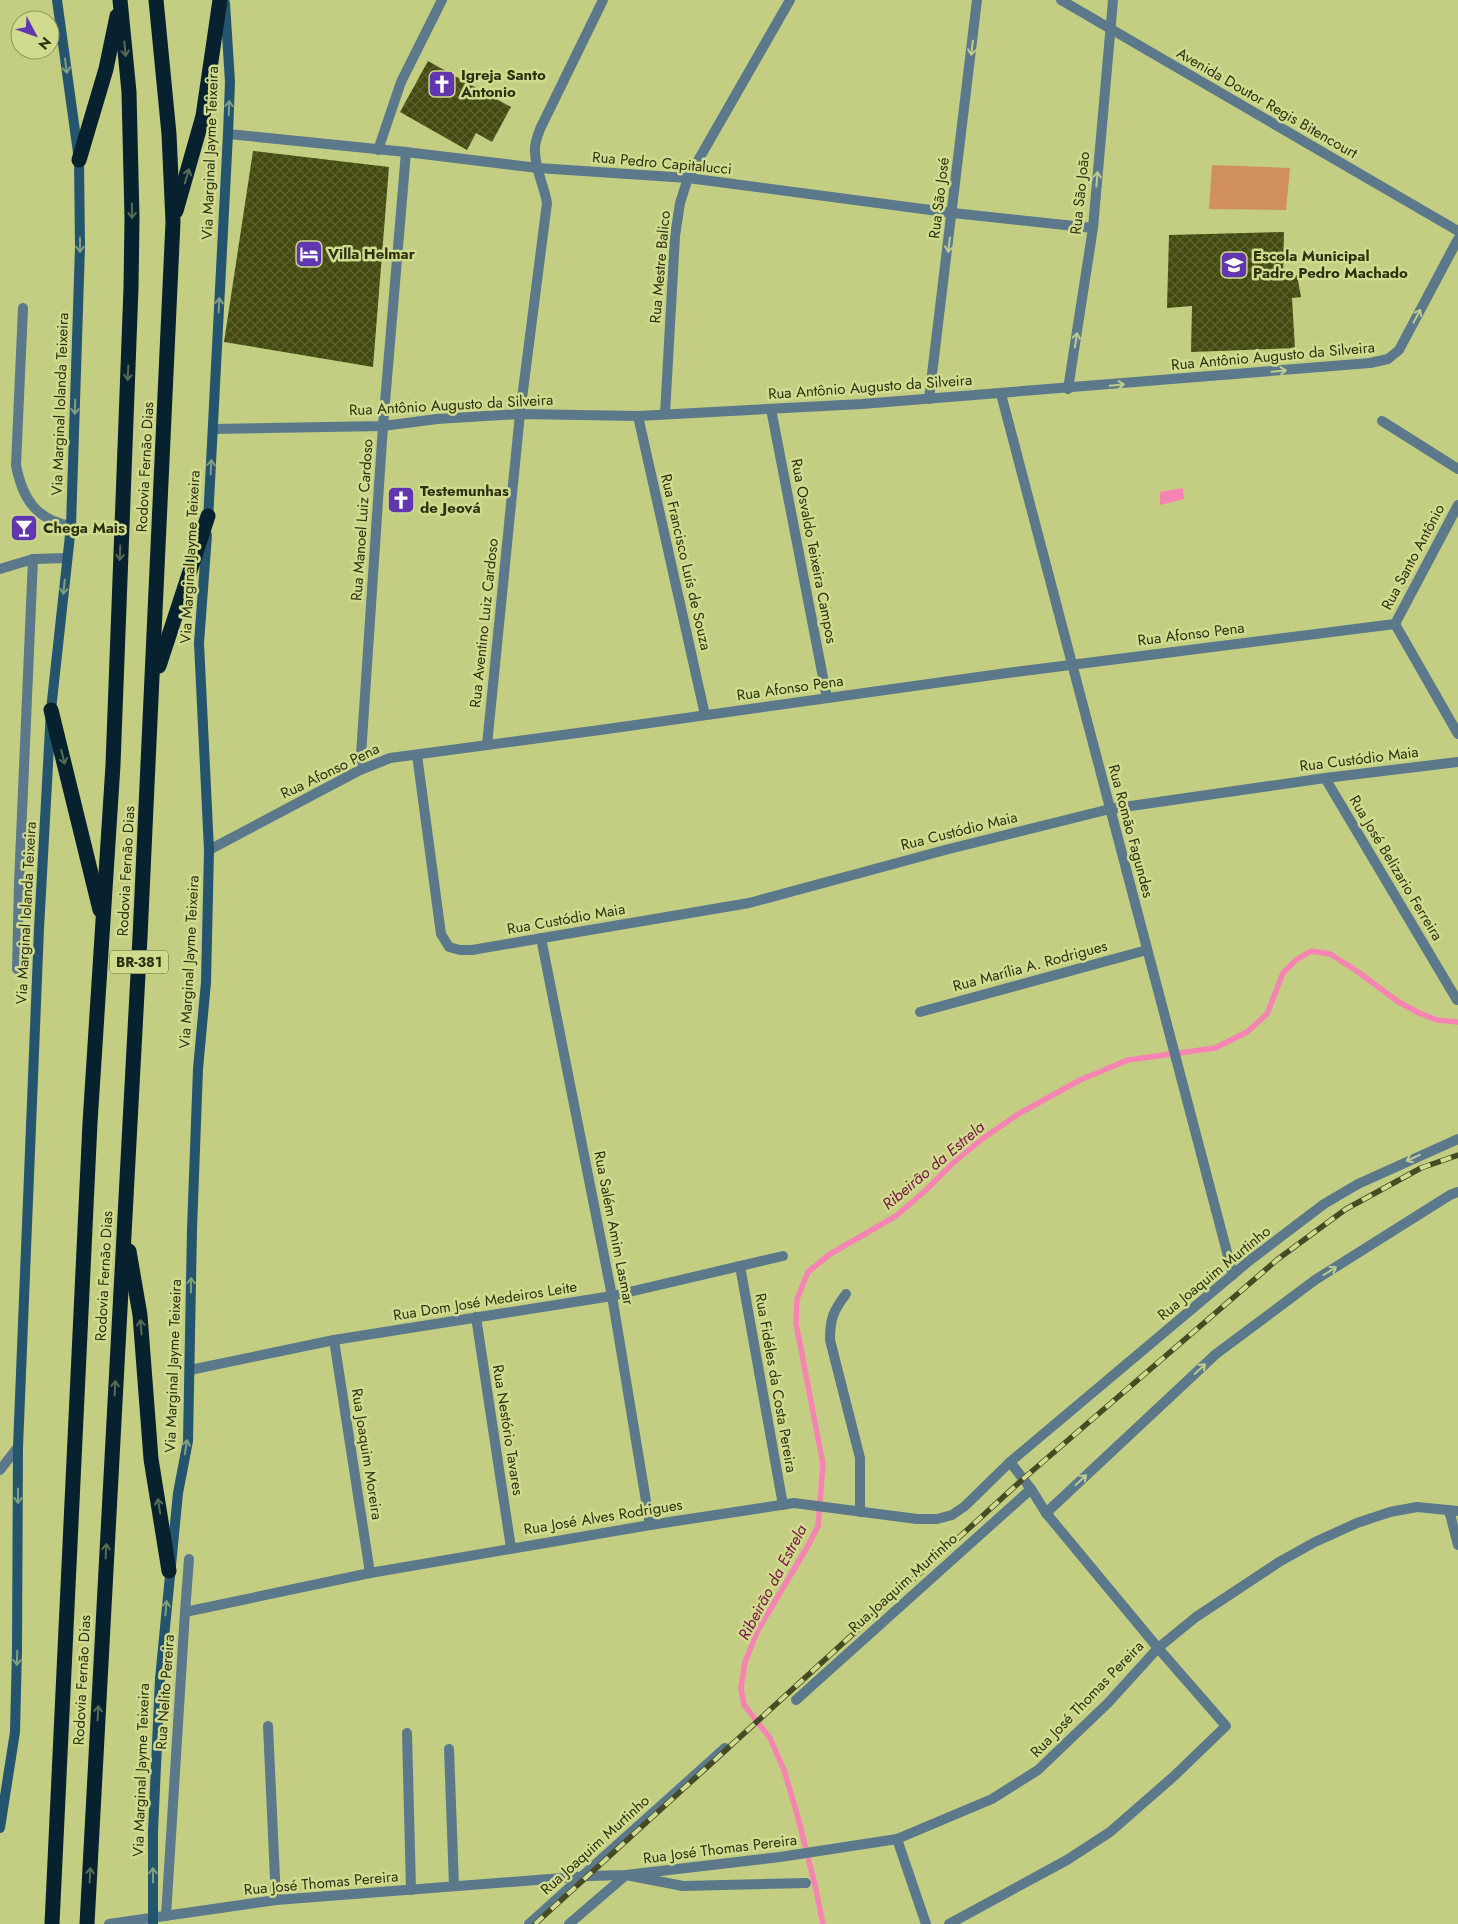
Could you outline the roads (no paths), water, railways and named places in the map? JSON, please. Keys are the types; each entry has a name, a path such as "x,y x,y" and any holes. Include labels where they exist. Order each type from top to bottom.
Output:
{"highway":[{"path":"79,160 106,69 120,0"},
{"name":"Rodovia Fernão Dias","path":"52,1924 90,1123 113,765 131,271 132,218 128,92 120,0"},
{"name":"Rodovia Fernão Dias","path":"87,1924 153,684 173,222 169,134 156,0"},
{"path":"173,222 203,116 220,0"},
{"path":"153,684 208,516"},
{"path":"51,710 104,925"},
{"path":"124,1226 140,1315 151,1459 169,1571"}],"main road":[{"name":"Via Marginal Iolanda Teixeira","path":"0,1828 15,1732 18,1447 39,929 51,710 71,526 80,247 79,160 57,0"},
{"name":"Via Marginal Jayme Teixeira","path":"153,1921 153,1831 160,1679 178,1493 188,1441 192,1228 198,1069 206,982 208,850 199,643 213,429 228,134 230,82 224,0"}],"street":[{"path":"378,150 401,82 442,0"},
{"name":"Rua Aventino Luiz Cardoso","path":"487,745 520,414 547,203 534,146 540,129 603,0"},
{"name":"Rua Mestre Balico","path":"666,414 675,236 680,203 688,178 790,0"},
{"name":"Rua São José","path":"929,399 953,213 977,0"},
{"name":"Avenida Doutor Regis Bitencourt","path":"1061,0 1458,231"},
{"name":"Rua São João","path":"1068,389 1093,228 1113,0"},
{"name":"Rua Pedro Capitalucci","path":"228,134 406,152 538,168 688,178 953,213 1093,228"},
{"name":"Rua Manoel Luiz Cardoso","path":"360,770 383,426 406,152"},
{"name":"Rua Antônio Augusto da Silveira","path":"213,429 383,426 437,419 520,414 638,416 1001,394 1383,361 1393,355 1403,344 1458,239"},
{"path":"23,308 16,465 19,483 35,509 46,518 59,524 71,526"},
{"name":"Rua Romão Fagundes","path":"1001,394 1233,1276"},
{"name":"Rua Osvaldo Teixeira Campos","path":"771,408 827,698"},
{"name":"Rua Francisco Luís de Souza","path":"638,416 705,716"},
{"path":"1382,422 1458,468"},
{"name":"Rua Santo Antônio","path":"1395,624 1458,505"},
{"path":"0,569 33,559 67,558"},
{"path":"17,969 33,559"},
{"path":"1395,624 1458,734"},
{"name":"Rua Afonso Pena","path":"208,850 360,770 390,758 1071,665 1395,624"},
{"name":"Rua Custódio Maia","path":"417,755 441,934 449,947 460,950 472,950 749,903 945,850 1110,809 1325,778 1458,762"},
{"name":"Rua José Belizario Ferreira","path":"1325,778 1457,1000"},
{"name":"Rua Salém Amim Lasmar","path":"541,938 612,1296 650,1525"},
{"name":"Rua Marília A. Rodrigues","path":"920,1012 1147,950"},
{"name":"Rua Joaquim Murtinho","path":"1010,1462 1233,1276 1324,1204 1358,1184 1458,1139"},
{"path":"1046,1513 1216,1354 1314,1280 1450,1195 1458,1192"},
{"name":"Rua Dom José Medeiros Leite","path":"190,1370 334,1340 612,1296 784,1256"},
{"name":"Rua Fidéles da Costa Pereira","path":"740,1266 783,1505"},
{"path":"846,1294 836,1307 830,1322 830,1340 860,1458 860,1512"},
{"name":"Rua Nestório Tavares","path":"476,1317 511,1548"},
{"name":"Rua Joaquim Moreira","path":"334,1340 370,1572"},
{"path":"0,1470 18,1447"},
{"path":"949,1924 1067,1860 1110,1832 1173,1778 1226,1726 1158,1648 1046,1513 1031,1489 1010,1462"},
{"name":"Rua José Alves Rodrigues","path":"185,1612 370,1572 794,1503 917,1519 937,1519 952,1515 964,1506 1010,1462"},
{"name":"Rua Joaquim Murtinho","path":"796,1700 1031,1489"},
{"name":"Rua José Thomas Pereira","path":"109,1924 153,1921 166,1916 276,1900 626,1875 780,1857 897,1839 992,1799 1038,1770 1108,1703 1158,1648 1196,1617 1270,1568 1316,1542 1357,1523 1390,1512 1417,1507 1454,1510"},
{"path":"1454,1510 1458,1545"},
{"name":"Rua Nelito Pereira","path":"166,1916 189,1559"},
{"path":"268,1726 276,1900"},
{"path":"406,1733 411,1890"},
{"name":"Rua Joaquim Murtinho","path":"529,1924 725,1748"},
{"path":"449,1749 454,1886"},
{"path":"897,1839 926,1924"},
{"path":"569,1924 626,1875"},
{"name":"Rua José Thomas Pereira","path":"626,1875 683,1886 806,1882"}],"waterway":[{"name":"Ribeirão da Estrela","path":"823,1924 815,1885 784,1770 770,1738 744,1705 741,1688 745,1662 758,1630 818,1526 823,1464 796,1323 797,1299 808,1272 830,1254 896,1216 954,1162 982,1139 1020,1113 1080,1080 1128,1060 1215,1048 1247,1032 1267,1014 1283,973 1296,960 1311,951 1330,954 1357,971 1397,1001 1419,1013 1437,1020 1458,1022"}],"railway":[{"path":"535,1924 1023,1479 1278,1259 1346,1209 1421,1168 1458,1155"}],"place":[{"name":"Igreja Santo Antonio","path":"442,84"},
{"name":"Villa Helmar","path":"309,254"},
{"name":"Escola Municipal Padre Pedro Machado","path":"1234,265"},
{"name":"Testemunhas de Jeová","path":"401,500"},
{"name":"Chega Mais","path":"24,528"}]}
